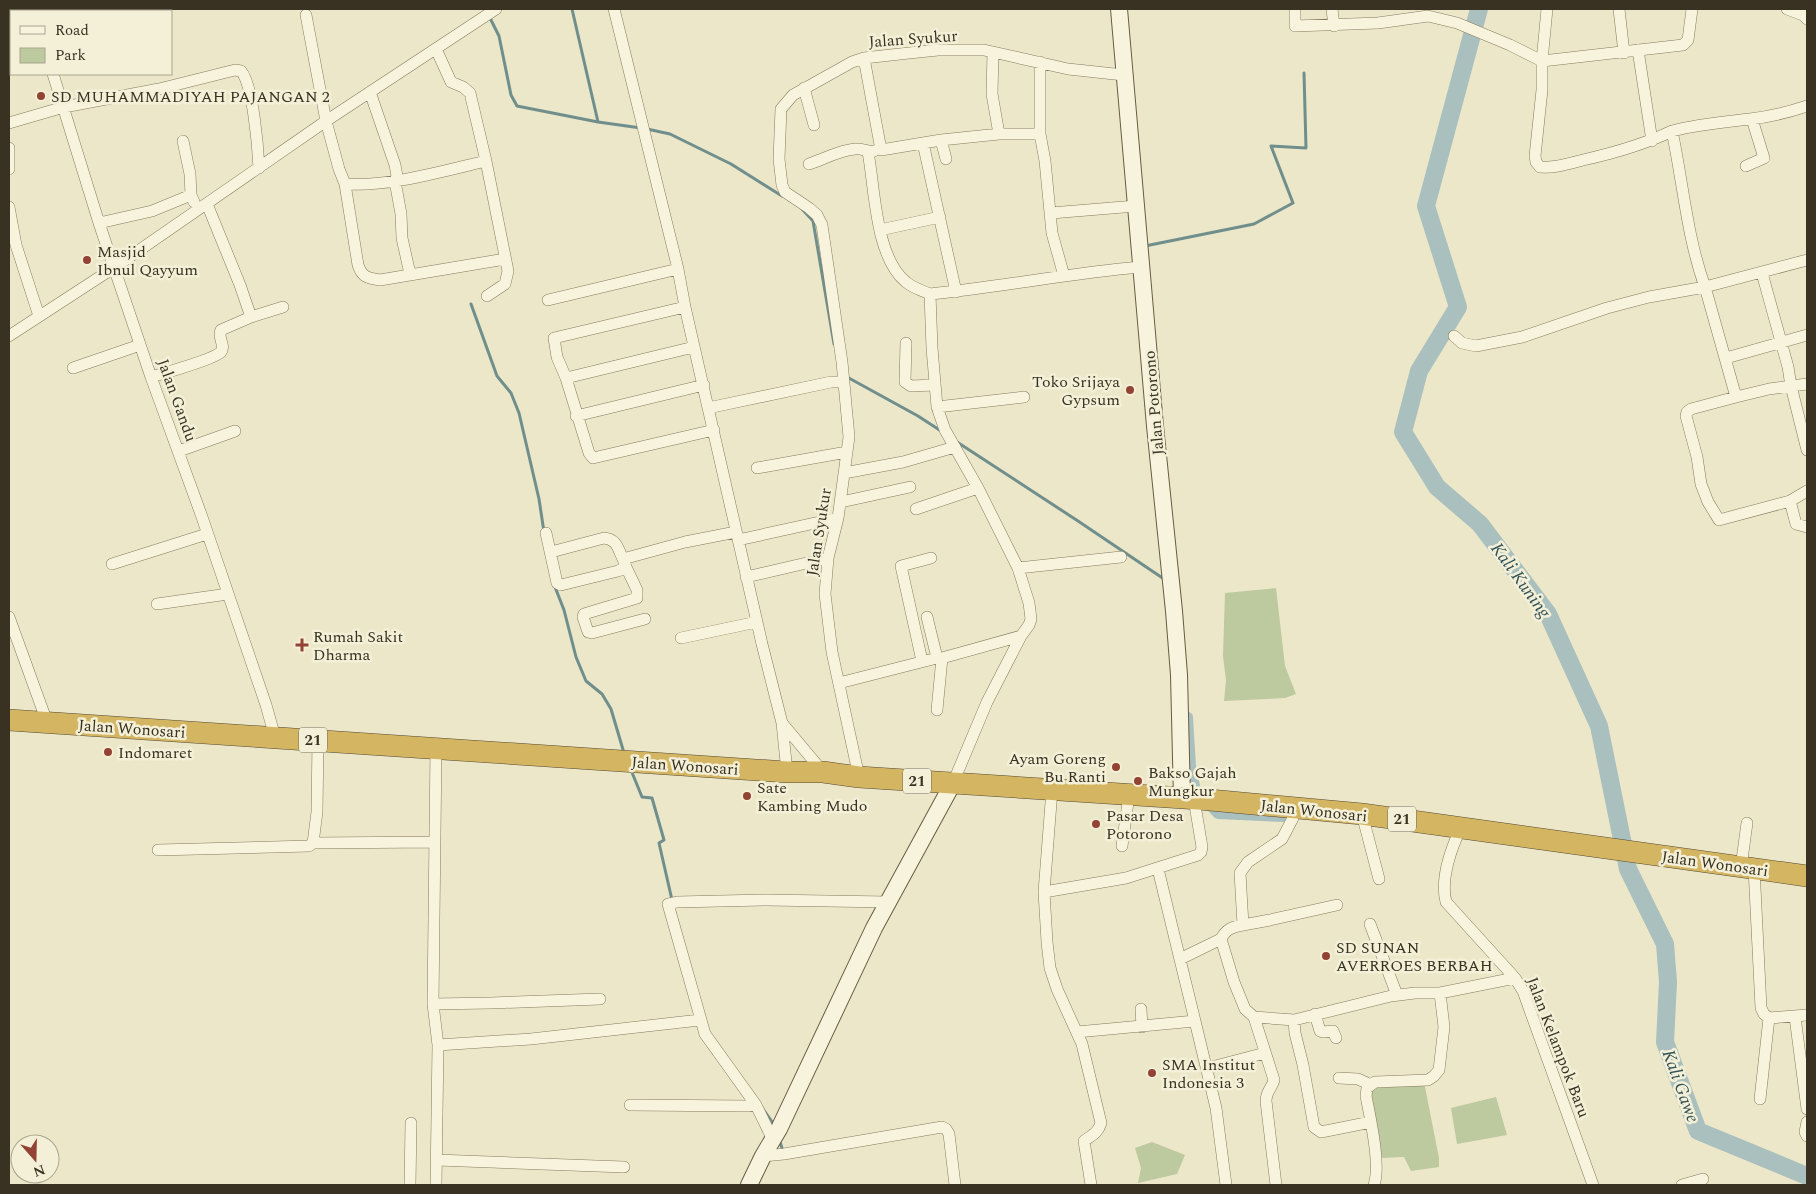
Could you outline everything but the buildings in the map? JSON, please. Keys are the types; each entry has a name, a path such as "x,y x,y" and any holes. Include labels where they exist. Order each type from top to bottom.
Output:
{"highway":[{"name":"Jalan Wonosari","path":"9,720 787,772 823,772 859,777 1296,807 1362,814 1457,836 1590,846 1807,878"}],"street":[{"path":"614,9 678,269 685,308 704,385 756,622 782,722 787,772"},
{"name":"Jalan Potorono","path":"1119,9 1140,267 1179,675 1197,799"},
{"path":"1295,9 1295,26 1378,23 1428,12 1481,32 1542,61 1624,53 1683,44 1688,40 1692,9"},
{"path":"1332,9 1334,26"},
{"path":"1547,9 1542,61 1542,90 1535,156 1536,162 1540,167 1560,166 1626,150 1652,141 1672,131 1724,121 1752,119 1807,106"},
{"path":"1620,9 1624,53"},
{"path":"1790,9 1807,19"},
{"path":"9,336 115,268 326,121 491,12"},
{"path":"306,15 326,121 338,169 344,184 361,274 368,278 380,280 505,259"},
{"path":"436,49 451,82 463,87 470,93 486,161 508,272 505,284 487,296"},
{"name":"Jalan Syukur","path":"859,777 827,619 825,594 828,558 841,502 847,452 848,437 842,362 822,225 817,215 786,192 780,179 779,160 782,109 793,94 852,62 864,58 938,50 993,52 1068,69 1124,75"},
{"path":"1638,50 1652,141"},
{"path":"993,52 992,94 999,134"},
{"path":"864,58 881,150"},
{"path":"1040,62 1040,134 1051,212 1052,233 1064,276"},
{"path":"9,123 64,107 159,90 235,70 241,71 247,80 255,125 259,168"},
{"name":"Jalan Gandu","path":"53,75 99,223 151,377 180,451 266,705 275,738"},
{"path":"804,88 814,125"},
{"path":"370,92 395,165 397,176 395,181 401,214 402,238 410,274"},
{"path":"1746,166 1764,158 1752,119"},
{"path":"1672,131 1698,267 1736,397"},
{"path":"809,164 858,148 868,152 941,140 999,134 1040,134"},
{"path":"941,140 946,158"},
{"path":"183,141 190,174 191,195 197,211"},
{"path":"923,143 956,292"},
{"path":"9,148 9,169"},
{"path":"868,152 882,240 898,273 907,283 930,294 956,292 1110,269 1140,267"},
{"path":"344,184 359,185 395,181 486,161"},
{"path":"99,223 152,211 191,195"},
{"path":"207,204 251,316"},
{"path":"1051,212 1136,206"},
{"path":"9,207 12,246 39,316"},
{"path":"880,230 940,217"},
{"path":"1454,336 1462,343 1476,346 1522,337 1616,305 1705,287 1807,260"},
{"path":"548,300 678,269"},
{"path":"1762,273 1782,342 1807,450"},
{"path":"749,1185 773,1140 888,902 963,763 987,702 1021,636 1029,626 1031,619 1029,603 1018,568 978,488 945,430 937,406 930,294"},
{"path":"151,377 198,363 218,354 222,348 219,335 221,330 251,316 283,307"},
{"path":"685,308 554,338 557,357 566,378 588,454 593,458 714,430"},
{"path":"1726,358 1807,335"},
{"path":"906,343 905,382 911,386 935,385"},
{"path":"73,368 140,345"},
{"path":"566,378 694,347"},
{"path":"708,408 843,381"},
{"path":"1807,384 1736,397 1691,409 1687,412 1686,416 1697,457 1701,484 1718,520 1790,501 1807,491"},
{"path":"576,416 704,385"},
{"path":"937,406 1024,397"},
{"path":"180,451 235,431"},
{"path":"844,473 903,462 953,445"},
{"path":"757,468 847,452"},
{"path":"841,502 910,487"},
{"path":"916,509 978,488"},
{"path":"1790,501 1796,524 1807,527"},
{"path":"546,532 559,585 618,571 624,563 685,542 737,536 838,518"},
{"path":"112,564 208,534"},
{"path":"551,552 604,538 611,538 615,542 637,590 637,598 584,614 588,632 592,633 645,619"},
{"path":"1018,568 1122,557"},
{"path":"746,577 828,558"},
{"path":"922,661 901,566 931,558"},
{"path":"157,604 228,594"},
{"path":"9,617 47,722"},
{"path":"927,617 940,658 937,710"},
{"path":"681,638 756,622"},
{"path":"839,682 1021,636"},
{"path":"782,722 823,772"},
{"path":"313,843 317,812 318,740"},
{"path":"436,748 434,842 434,1004 438,1045 436,1185"},
{"path":"1052,790 1044,892 1046,942 1050,968 1057,990 1082,1044 1101,1122 1100,1129 1095,1135 1084,1141 1091,1185"},
{"path":"1122,846 1128,795"},
{"path":"1044,892 1126,878 1198,855 1202,848 1197,799"},
{"path":"1243,925 1240,873 1248,862 1282,839 1291,823 1296,807"},
{"path":"1362,814 1379,879"},
{"path":"1747,823 1747,868 1761,1008 1769,1018 1807,1015"},
{"name":"Jalan Kelampok Baru","path":"1457,836 1448,861 1444,893 1446,902 1515,978 1523,991 1593,1185"},
{"path":"158,850 309,846 313,843 434,842"},
{"path":"1158,868 1208,1068 1219,1126 1226,1185"},
{"path":"773,1140 756,1105 704,1034 668,904 674,902 767,900 888,902"},
{"path":"1180,959 1221,939 1224,932 1230,928 1337,905"},
{"path":"1370,924 1397,995"},
{"path":"1221,939 1242,1000 1246,1009 1254,1017 1274,1080 1273,1086 1267,1091 1266,1101 1276,1185"},
{"path":"1254,1017 1294,1020 1397,995 1440,993 1515,978"},
{"path":"1374,1185 1376,1179 1371,1122 1366,1096 1367,1088 1375,1082 1428,1080 1439,1070 1444,1027 1440,993"},
{"path":"434,1004 492,1004 600,998"},
{"path":"1141,1009 1142,1027"},
{"path":"1315,1014 1320,1031 1332,1031 1336,1038"},
{"path":"1795,1017 1807,1109"},
{"path":"1760,1099 1769,1018"},
{"path":"438,1045 531,1038 700,1020"},
{"path":"1294,1020 1314,1127 1321,1132 1371,1122"},
{"path":"1077,1032 1195,1021"},
{"path":"1208,1068 1265,1053"},
{"path":"1339,1078 1358,1079 1371,1085"},
{"path":"630,1105 756,1105"},
{"path":"1807,1122 1805,1132 1807,1136"},
{"path":"410,1123 410,1185"},
{"path":"763,1156 942,1127 949,1134 955,1185"},
{"path":"437,1160 624,1167"},
{"path":"1682,1185 1702,1179"}],"green space":[{"path":"1276,588 1285,666 1296,694 1285,698 1224,701 1226,680 1223,656 1225,593"},
{"path":"1424,1082 1439,1158 1439,1167 1411,1171 1404,1157 1382,1158 1370,1089"},
{"path":"1496,1097 1507,1135 1457,1144 1451,1108"},
{"path":"1152,1142 1185,1155 1177,1174 1138,1183 1141,1168 1135,1148"}],"waterway":[{"path":"572,9 598,122"},
{"name":"Kali Kuning","path":"1479,9 1426,206 1458,307 1419,371 1403,432 1437,487 1480,524 1548,614 1599,726 1628,869 1665,944 1668,982 1665,1042 1698,1131 1807,1176"},
{"path":"489,16 499,36 511,95 517,106 598,122 641,128"},
{"path":"1145,246 1254,224 1293,203 1271,146 1306,148 1304,73"},
{"path":"647,129 670,134 731,164 782,196"},
{"path":"802,209 813,221 834,344"},
{"path":"471,304 497,376 511,393 519,413 539,499 544,532"},
{"path":"847,377 918,416 941,431"},
{"path":"957,442 1164,579"},
{"path":"555,587 564,610 576,657 586,681 602,694 611,709 624,753"},
{"path":"1188,717 1191,766 1196,791 1218,814 1283,817"},
{"path":"631,770 642,797 652,798 664,840 659,843 672,900"},
{"path":"763,1109 775,1126"},
{"path":"779,1139 784,1151"}],"place":[{"name":"SD MUHAMMADIYAH PAJANGAN 2","path":"41,96"},
{"name":"Masjid Ibnul Qayyum","path":"87,260"},
{"name":"Toko Srijaya Gypsum","path":"1130,390"},
{"name":"Rumah Sakit Dharma","path":"302,645"},
{"name":"Indomaret","path":"108,752"},
{"name":"Ayam Goreng Bu Ranti","path":"1116,767"},
{"name":"Bakso Gajah Mungkur","path":"1138,781"},
{"name":"Sate Kambing Mudo","path":"747,796"},
{"name":"Pasar Desa Potorono","path":"1096,824"},
{"name":"SD SUNAN AVERROES BERBAH","path":"1326,956"},
{"name":"SMA Institut Indonesia 3","path":"1152,1073"}],"water label":[{"name":"Kali Gawe","path":"1681,1086"}]}
